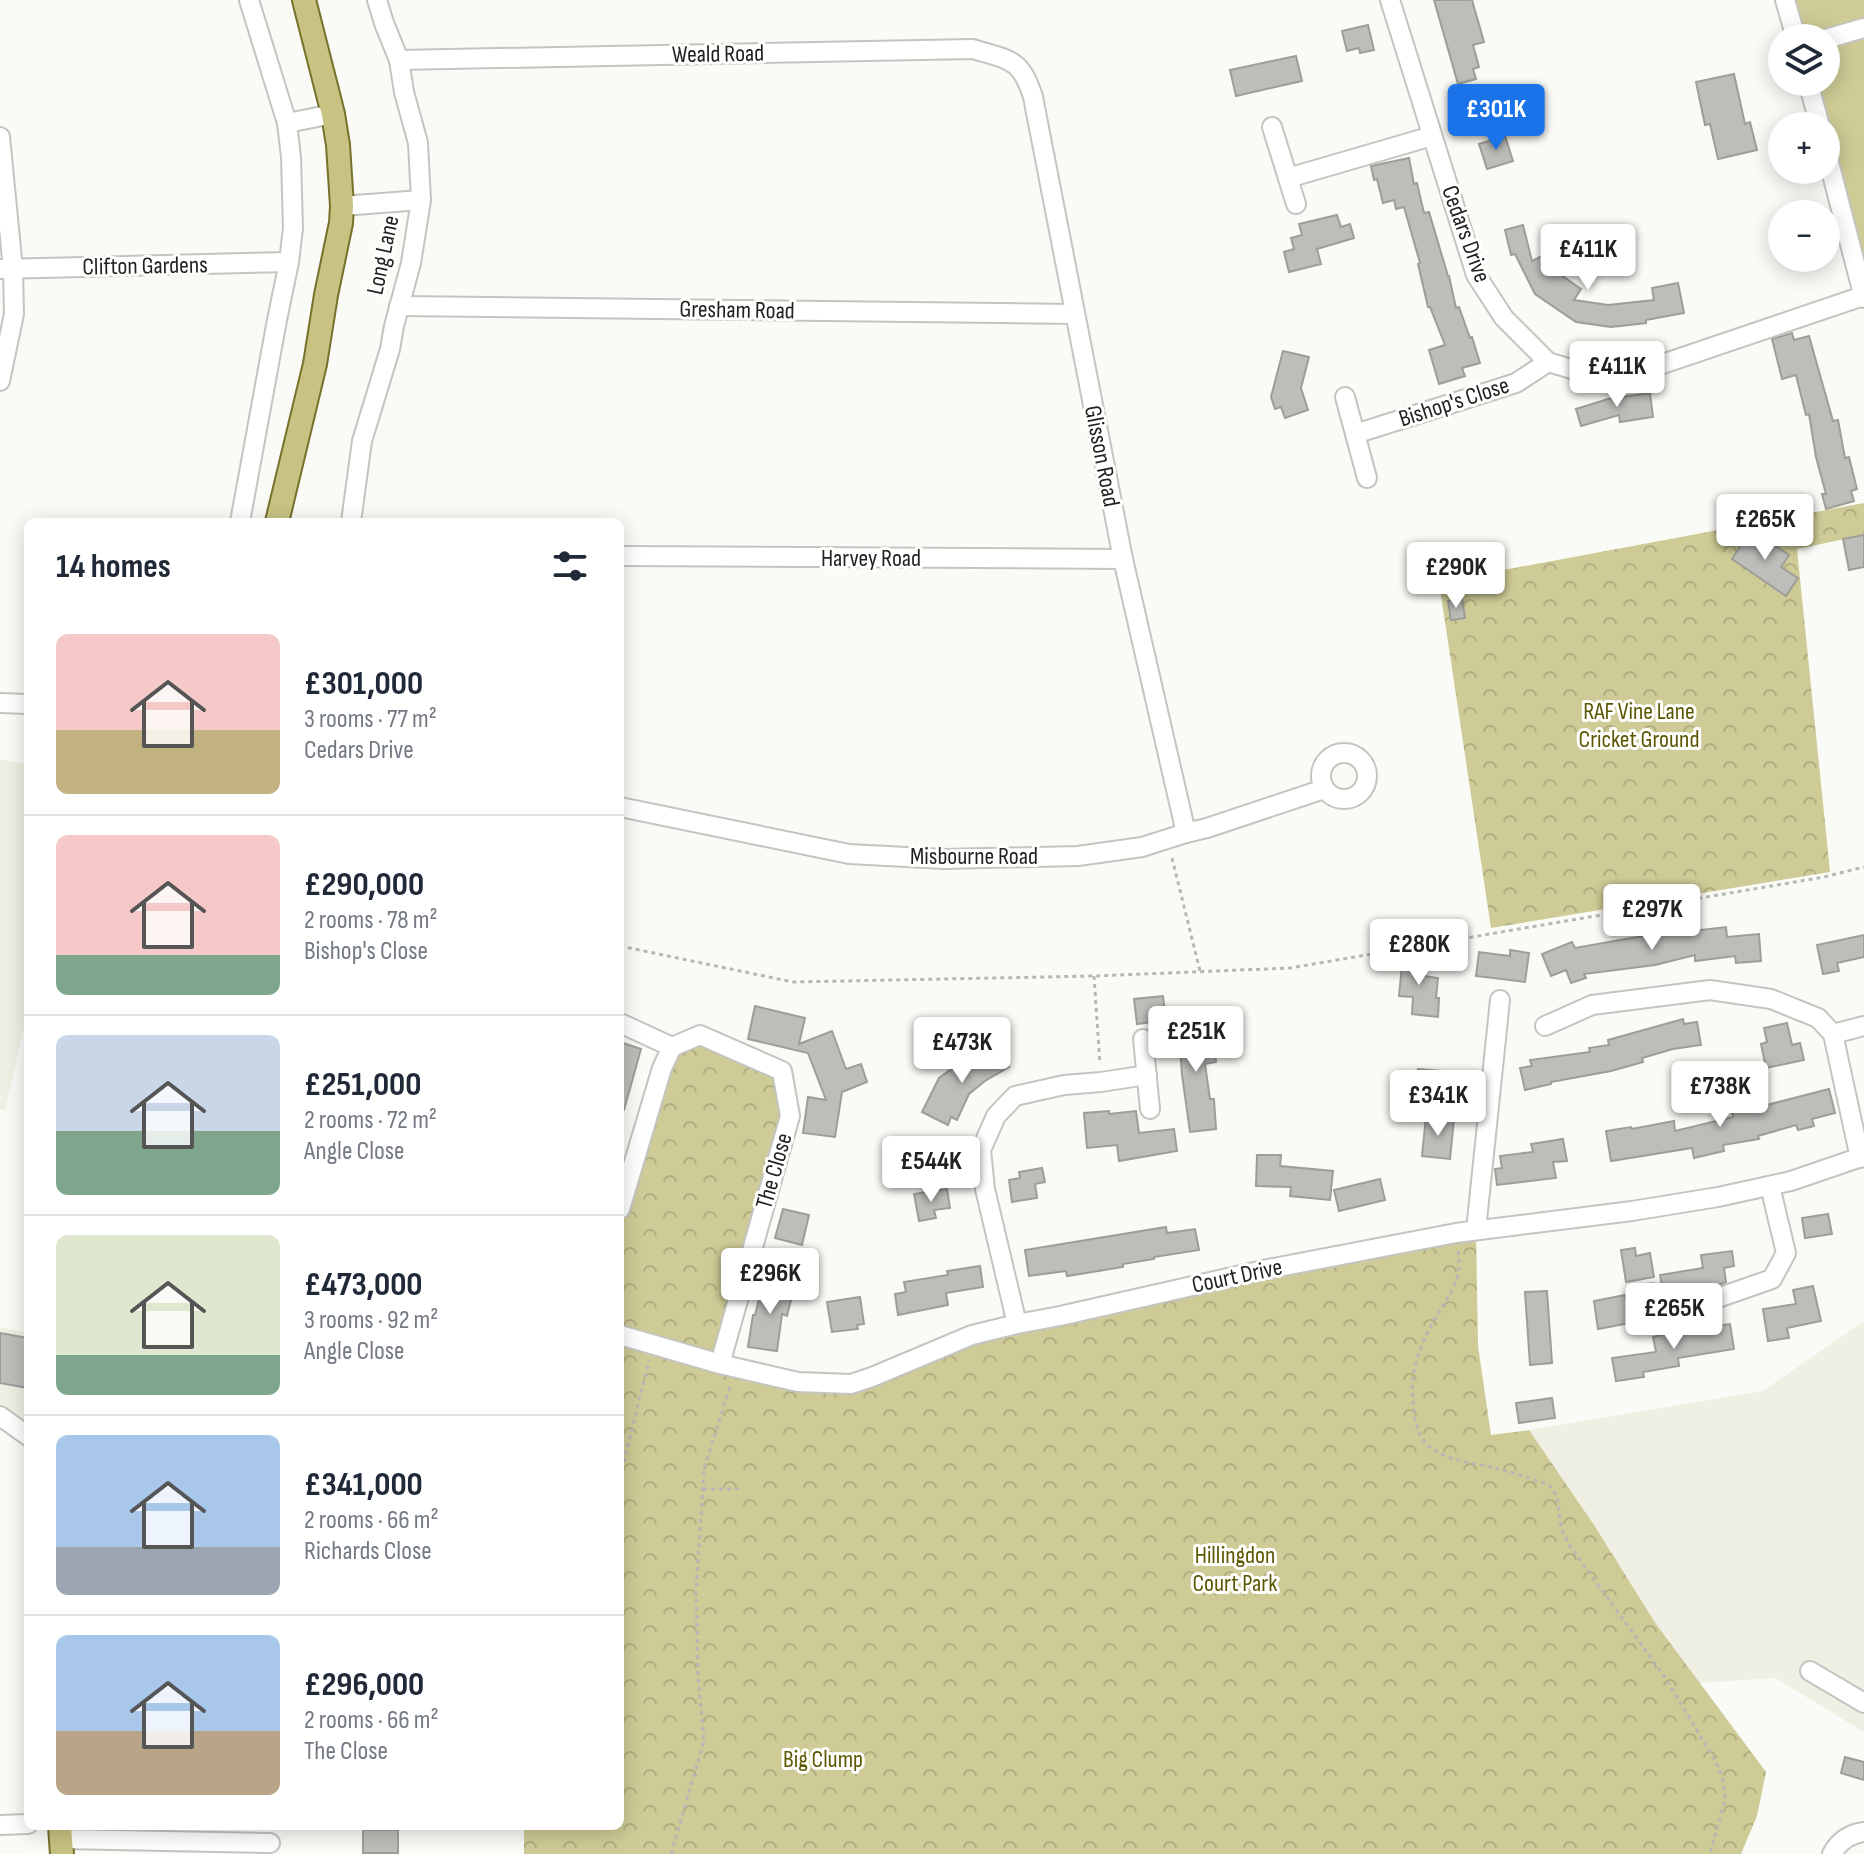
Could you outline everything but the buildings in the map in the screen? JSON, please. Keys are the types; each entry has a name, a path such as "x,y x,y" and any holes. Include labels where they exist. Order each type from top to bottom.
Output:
{"main road":[{"name":"Long Lane","path":"278,518 315,364 342,206 333,114 304,0"}],"street":[{"path":"241,518 293,228 287,123 249,0"},
{"name":"Long Lane","path":"352,518 362,441 390,349 411,263 421,200 418,143 399,60 377,0"},
{"name":"Cedars Drive","path":"1390,0 1476,275 1504,318 1548,362 1588,374 1627,376 1864,297"},
{"path":"1785,0 1792,24"},
{"path":"1840,35 1864,28"},
{"path":"1840,39 1850,42"},
{"name":"Weald Road","path":"399,60 973,49 1012,61 1027,78"},
{"name":"Glisson Road","path":"1027,78 1123,559 1186,833"},
{"path":"287,123 333,114"},
{"path":"1272,127 1296,204"},
{"path":"1288,178 1432,136"},
{"path":"0,137 7,269 14,314 0,381"},
{"path":"1835,184 1864,297"},
{"path":"342,206 421,200"},
{"name":"Clifton Gardens","path":"7,269 289,262"},
{"name":"Gresham Road","path":"399,306 1074,314"},
{"name":"Bishop's Close","path":"1355,434 1516,383 1548,362"},
{"path":"1345,397 1367,478"},
{"name":"Harvey Road","path":"624,556 1123,559"},
{"path":"0,703 24,704"},
{"name":"Misbourne Road","path":"624,808 849,854 944,859 1078,856 1142,847 1324,789"},
{"path":"1545,1026 1592,1005 1710,990 1771,999 1818,1018 1833,1034 1862,1157"},
{"path":"1476,1230 1500,1000"},
{"path":"624,1025 672,1047 662,1068 624,1196"},
{"path":"1833,1034 1864,1026"},
{"name":"The Close","path":"672,1047 700,1035 782,1071 790,1116 728,1366"},
{"path":"1143,1039 1150,1109"},
{"path":"1017,1324 985,1189 981,1150 996,1116 1015,1096 1064,1085 1147,1075"},
{"name":"Court Drive","path":"624,1336 798,1382 851,1384 972,1335 1017,1324 1263,1270 1456,1233 1718,1197 1791,1181 1862,1157"},
{"path":"1643,1324 1772,1279 1786,1253 1770,1186"},
{"path":"1652,1293 1662,1318"},
{"path":"0,1416 24,1433"},
{"path":"1810,1671 1864,1703"},
{"path":"0,1825 24,1824"},
{"path":"1832,1854 1843,1840 1864,1832"},
{"path":"61,1840 270,1843"}],"path":[{"path":"1166,839 1201,971"},
{"path":"624,947 793,982 1094,976 1290,968 1824,877 1864,867"},
{"path":"1094,976 1101,1082"},
{"path":"1456,1233 1460,1262 1456,1284 1423,1341 1413,1369 1415,1423 1430,1447 1454,1458 1499,1469 1552,1488 1559,1506 1562,1531 1568,1543 1664,1676 1716,1762 1724,1783 1725,1799 1710,1854"},
{"path":"624,1462 653,1345"},
{"path":"671,1854 704,1741 698,1675 697,1585 704,1469 728,1366"},
{"path":"703,1489 742,1489"},
{"path":"697,1585 704,1585"}],"shaded area":[{"path":"0,759 24,764 24,1025 5,1111 0,1109"},
{"path":"1864,1321 1864,1732 1775,1678 1699,1683 1656,1624 1529,1430 1763,1391"},
{"path":"0,1327 24,1332 24,1434 0,1418"}],"green space":[{"path":"1785,0 1864,0 1864,265 1840,184 1840,112 1821,112 1815,96 1840,96 1840,24 1792,24"},
{"name":"RAF Vine Lane Cricket Ground","path":"1864,503 1864,535 1797,549 1830,872 1491,928 1439,582"},
{"name":"Hillingdon Court Park","path":"700,1035 782,1071 790,1116 720,1364 825,1384 938,1349 1476,1230 1478,1346 1491,1435 1529,1430 1656,1624 1766,1772 1757,1816 1741,1854 524,1854 524,1830 624,1830 624,1196 662,1068"}],"park label":[{"name":"Big Clump","path":"823,1759"}]}
